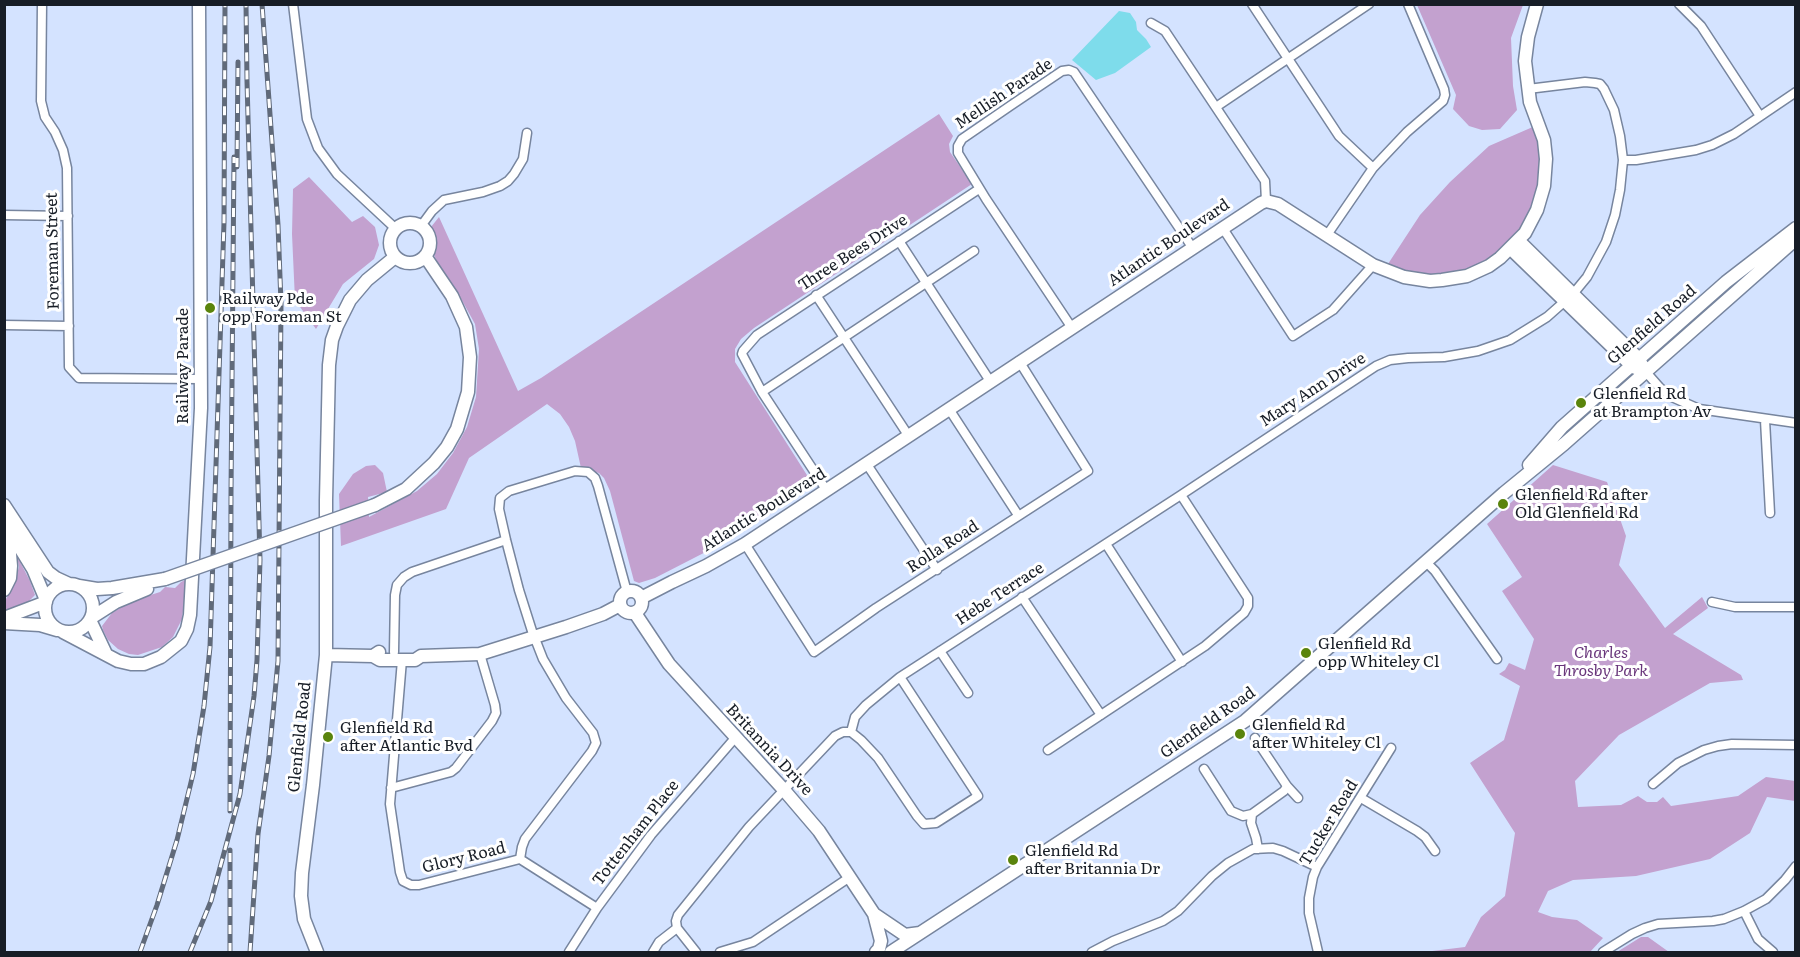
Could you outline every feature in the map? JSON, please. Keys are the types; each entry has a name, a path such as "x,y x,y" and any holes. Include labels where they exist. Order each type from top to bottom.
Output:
{"main road":[{"name":"Railway Parade","path":"4,623 40,625 61,631 118,661 131,664 151,662 170,651 181,641 186,629 193,588 200,379 199,4"},
{"path":"1266,201 1278,204 1373,265 1416,280 1442,280 1467,276 1479,272 1500,258 1525,233 1541,199 1546,173 1544,140 1528,89 1525,61 1528,37 1537,4"},
{"name":"Atlantic Boulevard","path":"641,598 745,544 1222,227 1254,206 1266,201"},
{"path":"406,223 421,226 429,239 429,247 425,256 417,262 409,263 402,262 395,257 389,243 396,229 406,223"},
{"name":"Glenfield Road","path":"1515,483 1562,427 1726,282 1796,228"},
{"name":"Glenfield Road","path":"891,952 1245,721 1796,239"},
{"path":"1515,245 1645,372"},
{"path":"4,522 33,569 46,601 46,616 50,623 61,631 72,632 81,630 91,619 116,602 163,580 375,505 406,489 434,464 447,447 457,429 468,392 470,357 466,327 452,296 425,256"},
{"name":"Glenfield Road","path":"317,952 304,919 301,896 326,655 328,365 332,340 344,312 358,290 395,257"},
{"path":"4,505 48,572 59,580 85,590 92,601 91,619 106,655"},
{"path":"4,539 10,554 11,566 10,578 4,590"},
{"path":"4,618 46,601 58,587 74,585 112,588 163,580"},
{"path":"627,592 635,592 641,598 641,607 635,613 626,612 620,605 621,597 627,592"},
{"path":"326,655 373,656 380,652 415,660 421,656 480,654 535,638 603,614 620,605"},
{"name":"Britannia Drive","path":"635,613 669,664 819,831 874,914 881,941 876,952"},
{"name":"Britannia Drive","path":"874,914 905,935 921,933"}],"street":[{"name":"Foreman Street","path":"42,4 41,100 45,117 63,150 67,168 69,367 79,378 200,379"},
{"path":"293,4 305,102 318,148 337,174 396,229"},
{"path":"1252,4 1339,136 1372,168"},
{"path":"1216,107 1370,4"},
{"path":"1327,235 1372,168 1443,100 1445,95 1408,4"},
{"path":"1679,4 1701,26 1760,116"},
{"path":"1151,23 1165,31 1265,181 1266,201"},
{"name":"Mellish Parade","path":"1072,328 979,189 958,153 958,146 962,139 1062,71 1074,72 1192,247"},
{"name":"Mary Ann Drive","path":"1181,495 1376,366 1390,360 1455,355 1489,348 1521,335 1569,298 1593,267 1611,229 1620,190 1623,160 1620,136 1614,110 1600,84 1586,82 1528,89"},
{"path":"1623,160 1696,150 1712,145 1734,134 1796,92"},
{"path":"421,226 444,200 493,189 508,181 523,159 527,133"},
{"name":"Three Bees Drive","path":"762,392 742,354 742,351 757,335 979,189"},
{"path":"4,215 68,216"},
{"path":"1222,227 1293,336 1333,310 1373,265"},
{"path":"899,241 990,381"},
{"path":"827,491 762,392 974,251"},
{"path":"816,295 908,435"},
{"path":"4,325 69,326"},
{"name":"Rolla Road","path":"745,544 814,652 876,608 1088,471 1019,361"},
{"path":"1645,372 1660,388 1683,403 1699,409 1796,423"},
{"path":"949,409 1018,515"},
{"path":"1765,420 1770,513"},
{"path":"866,463 937,570"},
{"path":"520,859 525,839 592,752 596,743 543,659 535,638 519,590 498,503 504,494 575,471 588,472 595,478 598,486 627,592"},
{"path":"1048,750 1205,646 1244,613 1248,606 1248,598 1181,495"},
{"name":"Hebe Terrace","path":"851,732 855,717 900,677 1181,495"},
{"name":"Glory Road","path":"506,540 412,572 397,585 395,596 398,656 390,804 400,872 403,881 411,885 419,885 520,859 597,908"},
{"path":"1106,544 1182,662"},
{"path":"1426,562 1435,571 1497,659"},
{"path":"1022,597 1101,715"},
{"path":"1712,602 1735,607 1796,607"},
{"path":"940,651 968,693"},
{"path":"391,788 451,772 492,721 496,713 495,705 480,654"},
{"path":"696,952 677,928 678,915 743,834 835,736 843,732 851,732 861,740 878,758 924,824 936,822 978,796 900,677"},
{"name":"Tottenham Place","path":"569,952 597,908 651,835 735,738"},
{"path":"1255,738 1287,786 1298,798"},
{"path":"1653,784 1678,763 1711,748 1732,744 1796,745"},
{"name":"Tucker Road","path":"1318,952 1309,913 1311,886 1317,867 1391,748"},
{"path":"1204,769 1231,811 1243,816 1252,814 1284,791 1287,786"},
{"path":"1361,798 1417,831 1425,837 1435,851"},
{"path":"1252,814 1251,823 1257,849"},
{"path":"1092,952 1163,921 1228,863 1257,849 1273,848 1283,851 1317,867"},
{"path":"1603,952 1632,934 1658,924 1713,921 1744,911 1766,898 1796,866"},
{"path":"720,952 753,942 850,877"},
{"path":"1744,911 1758,939 1773,952"},
{"path":"653,952 659,942 677,928"}],"green space":[{"path":"1417,5 1523,5 1511,38 1513,86 1517,110 1500,129 1482,130 1469,126 1453,109 1456,95"},
{"path":"939,114 953,136 949,144 950,152 972,184 754,328 741,339 735,349 735,362 812,483 810,488 729,540 655,578 639,583 634,581 610,491 604,478 599,473 581,468 575,441 569,427 560,414 547,404 469,458 446,509 341,546 339,494 353,474 366,466 375,465 383,473 387,492 368,497 369,517 417,491 437,474 453,453 467,427 476,397 479,349 475,324 434,255 431,227 439,217 518,391"},
{"path":"1535,126 1543,172 1537,199 1521,229 1502,250 1469,271 1430,278 1386,267 1420,215 1450,182 1489,146"},
{"path":"309,177 352,222 363,216 375,227 379,245 374,259 343,284 316,329 295,300 292,234 293,189"},
{"name":"Charles Throsby Park","path":"1553,465 1607,482 1626,536 1619,565 1665,628 1702,597 1708,608 1673,634 1741,675 1743,680 1710,683 1619,735 1575,781 1578,807 1621,805 1638,796 1647,802 1657,802 1663,797 1671,806 1738,796 1766,777 1795,781 1795,801 1767,797 1750,833 1710,859 1636,876 1573,880 1548,891 1538,912 1552,917 1577,920 1603,938 1590,952 1424,952 1465,947 1481,917 1505,896 1515,833 1470,763 1504,740 1520,686 1499,674 1509,663 1525,670 1534,639 1502,591 1522,577 1487,524"},
{"path":"17,556 35,595 26,604 5,611 5,601 19,567"},
{"path":"187,579 182,619 173,637 162,647 138,655 129,654 118,649 108,640 102,626 112,613 132,601 160,592 165,587 175,588"},
{"path":"1641,937 1648,937 1669,952 1617,952"}],"shaded area":[{"path":"1119,11 1130,13 1136,22 1137,30 1151,47 1115,73 1096,80 1072,60"}],"railway":[{"path":"140,952 177,840 193,774 204,706 210,647 224,222 225,4"},
{"path":"190,952 211,901 240,794 257,660 260,560 246,4"},
{"path":"250,952 258,834 269,756 278,661 281,303 278,225 262,4"},
{"path":"237,167 238,62"},
{"path":"230,811 234,157"},
{"path":"230,850 230,952"}],"place":[{"name":"Railway Pde opp Foreman St","path":"210,308"},
{"name":"Glenfield Rd at Brampton Av","path":"1581,403"},
{"name":"Glenfield Rd after Old Glenfield Rd","path":"1503,504"},
{"name":"Glenfield Rd opp Whiteley Cl","path":"1306,653"},
{"name":"Glenfield Rd after Whiteley Cl","path":"1240,734"},
{"name":"Glenfield Rd after Atlantic Bvd","path":"328,737"},
{"name":"Glenfield Rd after Britannia Dr","path":"1013,860"}]}
